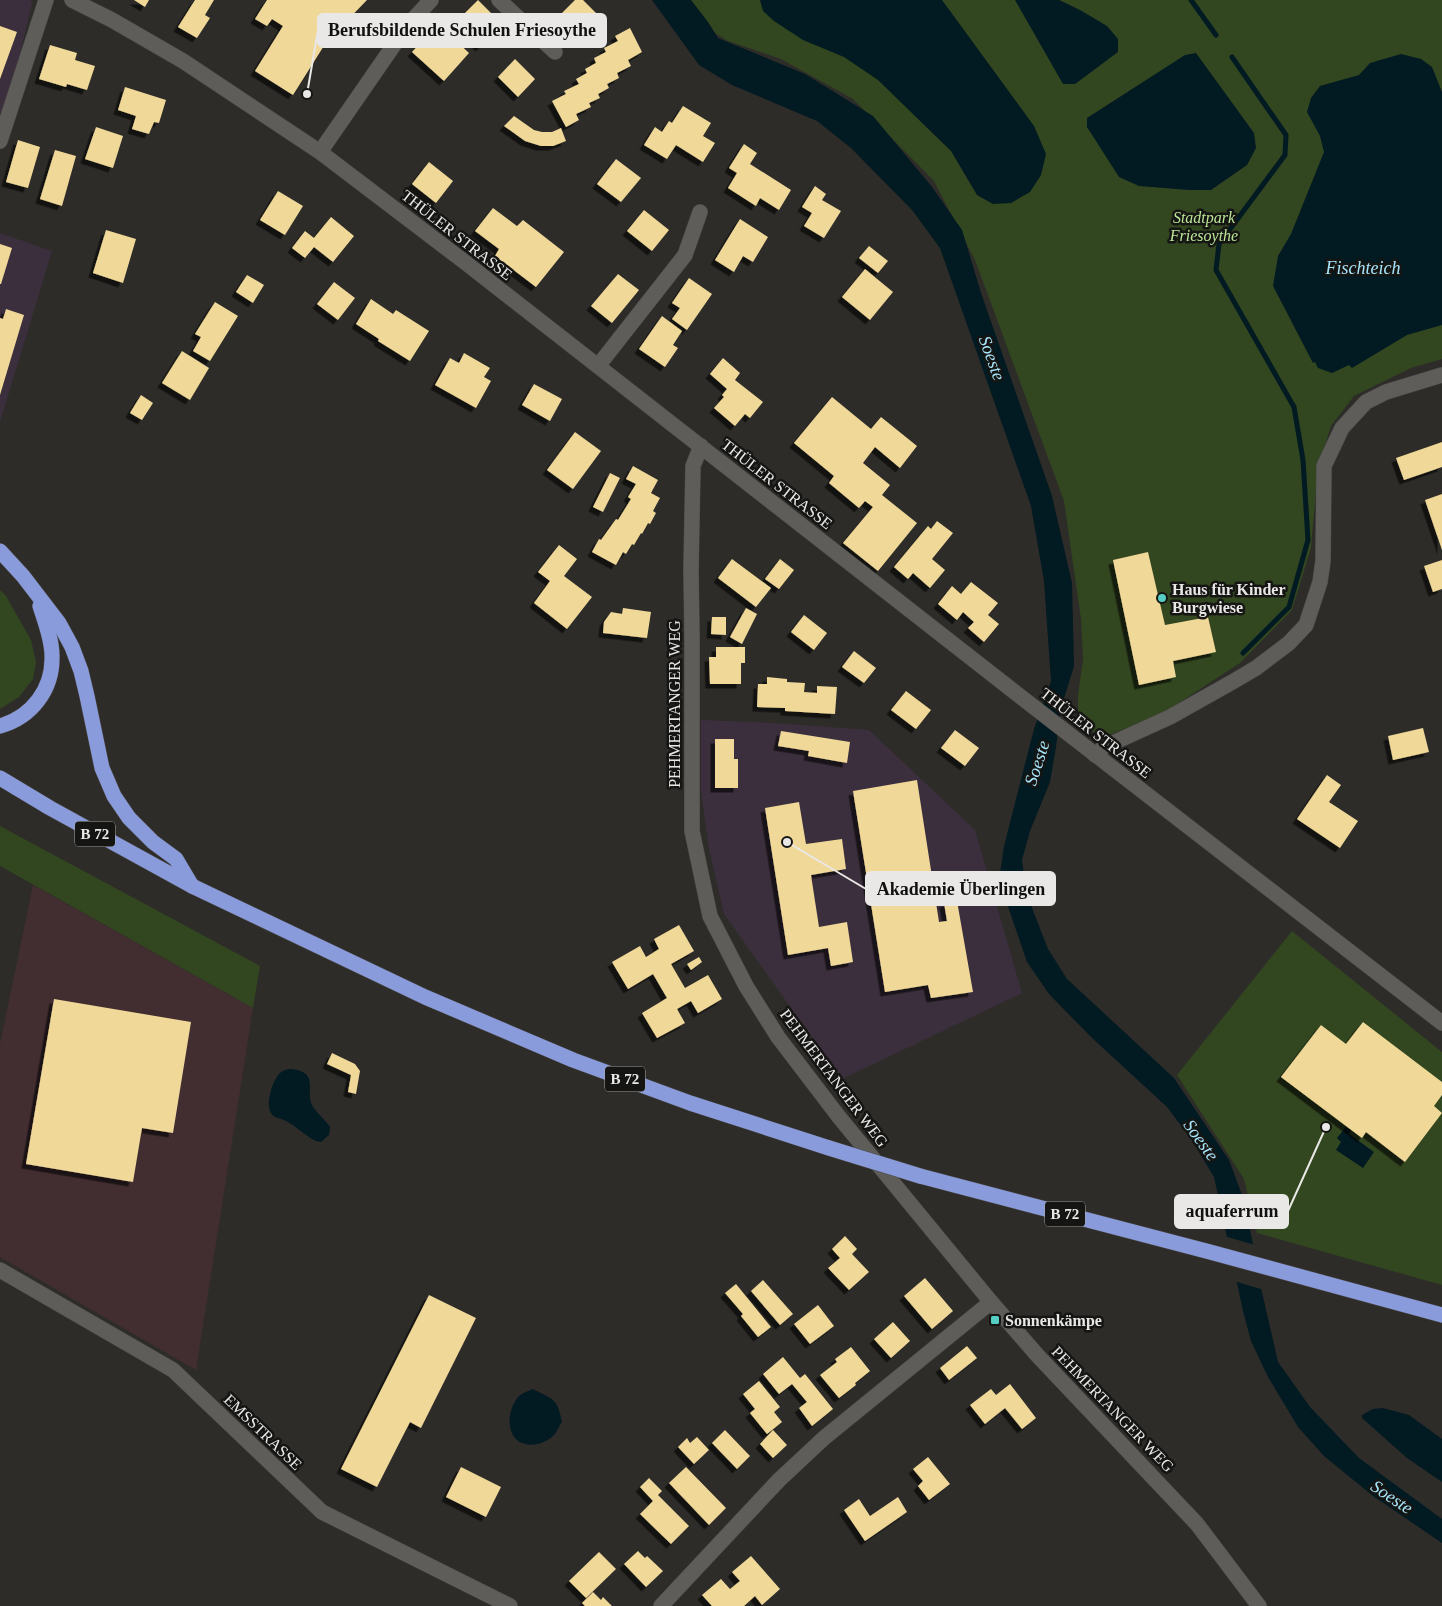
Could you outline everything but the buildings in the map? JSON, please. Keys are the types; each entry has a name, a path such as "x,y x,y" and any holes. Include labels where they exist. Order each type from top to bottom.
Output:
{"highway":[{"name":"B 72","path":"0,551 36,593 59,624 72,647 81,671 102,768 114,796 129,818 153,842 176,858 192,886"},
{"name":"B 72","path":"0,726 22,717 34,706 51,674 52,655 48,629 36,593"},
{"name":"B 72","path":"0,778 98,835 192,886 425,997 573,1060 690,1103 920,1176 1442,1315"}],"street":[{"path":"0,141 46,0"},
{"name":"THÜLER STRASSE","path":"72,0 112,20 184,61 320,152 1442,1023"},
{"path":"320,152 407,26 431,0"},
{"path":"500,0 555,52"},
{"path":"598,366 685,255 700,212"},
{"path":"1095,755 1104,747 1170,717 1242,677 1289,643 1306,625 1320,582 1323,561 1324,466 1342,428 1366,402 1386,392 1442,375"},
{"name":"PEHMERTANGER WEG","path":"701,446 693,466 691,570 692,831 710,916 746,986 778,1037 840,1117 991,1302 1038,1356 1197,1524 1259,1606"},
{"name":"EMSSTRASSE","path":"0,1270 173,1370 322,1512 510,1606"},
{"path":"661,1606 779,1480 818,1444 991,1302"}],"shaded area":[{"path":"0,0 31,0 32,3 0,140"},
{"path":"0,233 52,251 0,422"},
{"path":"701,720 869,730 975,830 1022,993 842,1079 724,914 709,849 701,792"},
{"path":"33,885 253,1008 196,1370 0,1257 0,1044"}],"green space":[{"name":"Stadtpark Friesoythe","path":"680,0 1442,0 1442,359 1411,368 1354,396 1331,426 1318,468 1311,548 1292,610 1240,663 1165,712 1100,739 1078,716 1078,695 1083,659 1081,619 1064,501 975,260 934,181 853,99 781,59 728,41 696,21"},
{"path":"0,590 6,596 31,640 36,662 33,679 19,697 0,709"},
{"path":"0,826 260,966 253,1008 0,866"},
{"path":"1292,931 1442,1052 1442,1285 1257,1233 1244,1179 1177,1075"}],"water":[{"name":"Soeste","path":"652,0 691,0 718,38 805,74 873,116 932,187 962,230 981,293 1052,496 1072,583 1074,666 1061,708 1050,782 1030,831 1022,860 1026,888 1032,908 1048,949 1067,979 1174,1078 1229,1160 1245,1203 1278,1362 1310,1407 1359,1458 1442,1519 1442,1543 1373,1496 1324,1456 1298,1427 1268,1377 1251,1341 1214,1177 1191,1139 1167,1107 1091,1037 1049,994 1027,962 999,880 1004,846 1034,729 1051,681 1044,581 1031,506 940,248 912,210 851,148 817,121 732,85 699,65"},
{"path":"760,0 942,0 1034,126 1046,154 1041,175 1030,192 1011,203 993,204 977,195 951,151 878,80 844,57 803,40 774,21 763,11"},
{"path":"1015,0 1059,0 1080,10 1107,26 1118,39 1118,52 1075,84 1063,84"},
{"path":"1196,53 1254,133 1256,148 1247,165 1211,190 1139,186 1119,177 1087,127 1087,118 1185,55"},
{"name":"Fischteich","path":"1401,54 1421,59 1432,67 1442,92 1442,325 1407,335 1352,368 1349,365 1332,373 1318,368 1315,362 1313,363 1273,286 1278,256 1291,234 1324,152 1320,136 1307,112 1311,98 1320,86 1359,75 1370,63"},
{"path":"291,1069 306,1074 309,1078 312,1105 330,1127 329,1135 321,1142 313,1139 289,1122 275,1117 269,1109 269,1098 277,1076"},
{"path":"1346,1127 1351,1130 1349,1134 1374,1152 1363,1168 1336,1150 1341,1142 1337,1138"},
{"path":"533,1389 556,1403 562,1422 555,1434 550,1438 541,1443 531,1445 521,1443 513,1435 510,1418 513,1406 519,1396"},
{"path":"1383,1408 1409,1415 1442,1439 1442,1482 1407,1458 1362,1418 1362,1415 1373,1409"}],"pier":[{"path":"1224,1236 1255,1245 1264,1290 1234,1281"}],"waterway":[{"path":"1191,0 1216,35"},
{"path":"1232,57 1286,135 1285,155 1219,244 1216,270 1294,407 1303,460 1308,540 1289,607 1243,653"}],"place":[{"name":"Berufsbildende Schulen Friesoythe","path":"307,94"},
{"name":"Haus für Kinder Burgwiese","path":"1162,598"},
{"name":"Akademie Überlingen","path":"787,842"},
{"name":"aquaferrum","path":"1326,1127"},
{"name":"Sonnenkämpe","path":"995,1320"}]}
